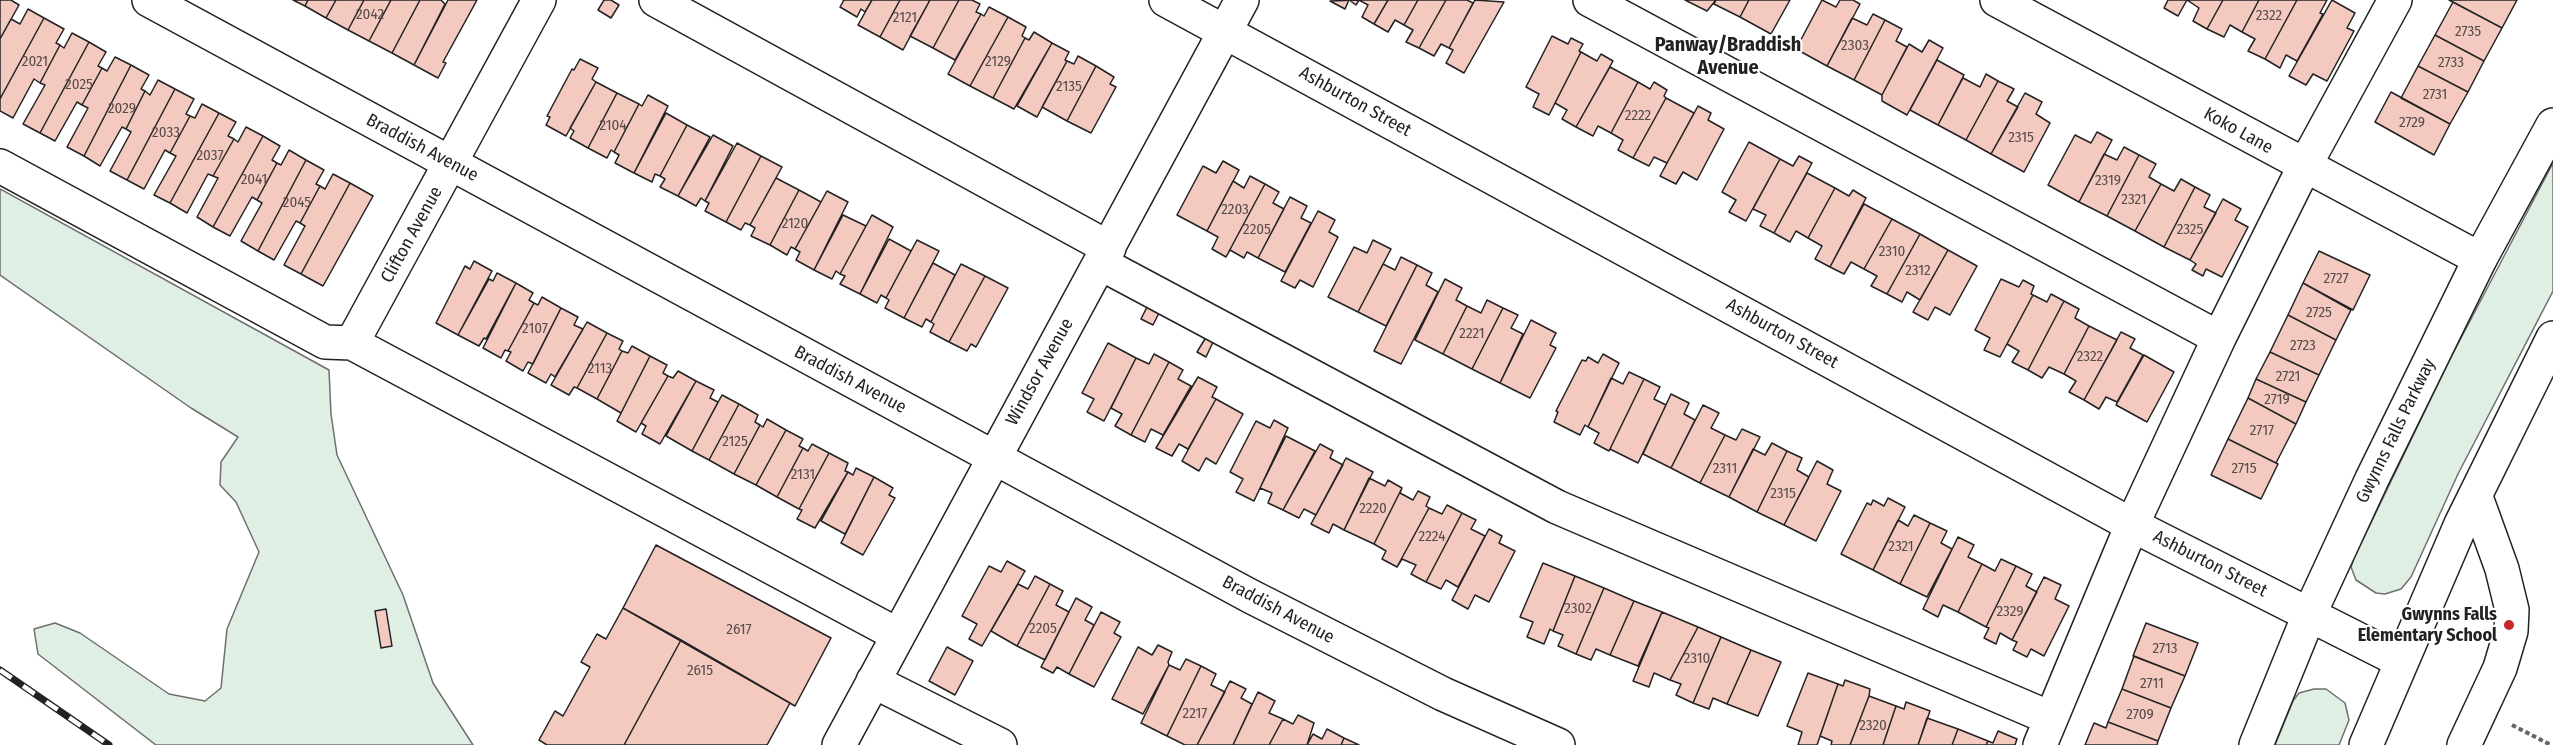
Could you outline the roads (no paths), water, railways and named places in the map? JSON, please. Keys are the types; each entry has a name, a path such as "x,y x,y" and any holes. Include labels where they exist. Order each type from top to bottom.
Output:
{"street":[{"name":"Braddish Avenue","path":"149,0 1358,652 1558,745"},
{"name":"Clifton Avenue","path":"352,343 539,0"},
{"path":"656,0 1105,256 1557,507 2045,732 2132,525 2219,338 2304,167 2395,0"},
{"name":"Ashburton Street","path":"1166,0 2132,525 2401,661"},
{"name":"Windsor Avenue","path":"839,745 1242,0"},
{"path":"1590,0 2219,338"},
{"name":"Koko Lane","path":"1996,0 2304,167 2480,259"},
{"name":"Gwynns Falls Parkway","path":"2256,745 2309,615 2372,479 2480,259 2553,125"},
{"path":"0,166 325,342 352,343 898,635"},
{"path":"2366,745 2461,524 2553,338"},
{"path":"2464,745 2500,668 2511,631 2512,610 2502,569 2476,497"},
{"path":"873,681 1000,745"}],"railway":[{"path":"0,670 109,745"}],"place":[{"name":"Gwynns Falls Elementary School","path":"2509,625"}],"district":[{"name":"Panway/Braddish Avenue","path":"1728,56"}]}
